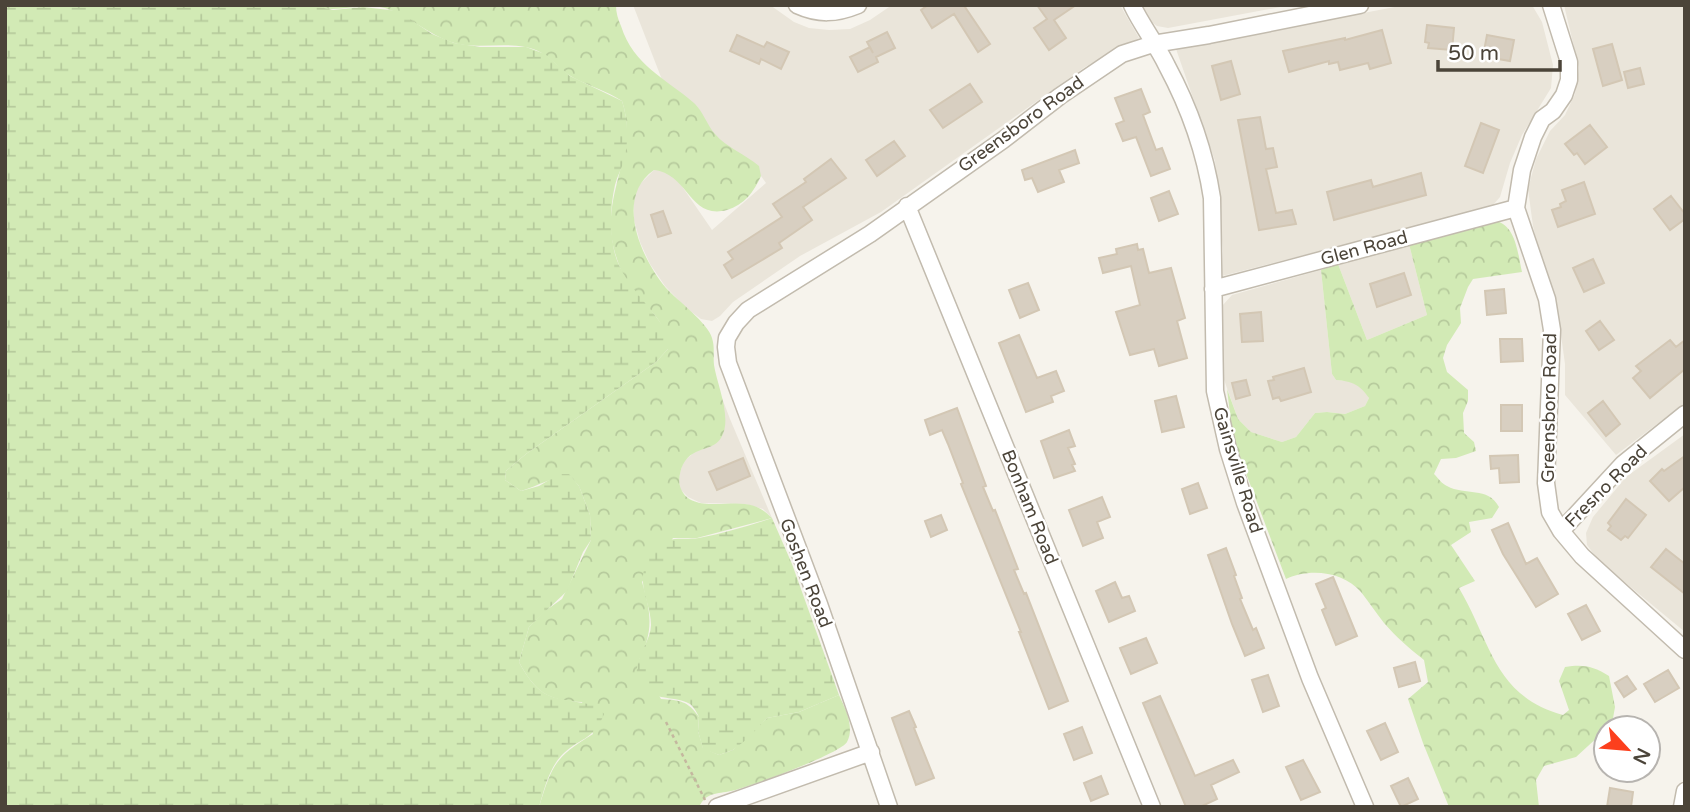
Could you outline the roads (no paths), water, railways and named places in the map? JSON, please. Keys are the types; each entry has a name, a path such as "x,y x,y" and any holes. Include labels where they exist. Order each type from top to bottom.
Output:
{"street":[{"path":"797,5 824,14 840,13 858,5"},
{"name":"Gainsville Road","path":"1132,5 1172,76 1203,155 1212,198 1215,391 1232,460 1245,503 1310,678 1365,807"},
{"name":"Greensboro Road","path":"727,338 748,310 838,254 1003,140 1060,96 1131,50 1360,5"},
{"name":"Greensboro Road","path":"1551,5 1569,62 1569,80 1564,95 1553,111 1542,119 1533,137 1522,170 1516,208 1546,299 1552,330 1546,483 1550,512 1561,531 1582,556 1685,650"},
{"name":"Bonham Road","path":"907,206 1152,807"},
{"name":"Glen Road","path":"1213,289 1516,208"},
{"name":"Goshen Road","path":"727,338 728,363 820,604 889,807"},
{"name":"Fresno Road","path":"1561,531 1623,464 1685,414"},
{"path":"717,807 871,752"},
{"path":"1682,807 1685,791"}]}
